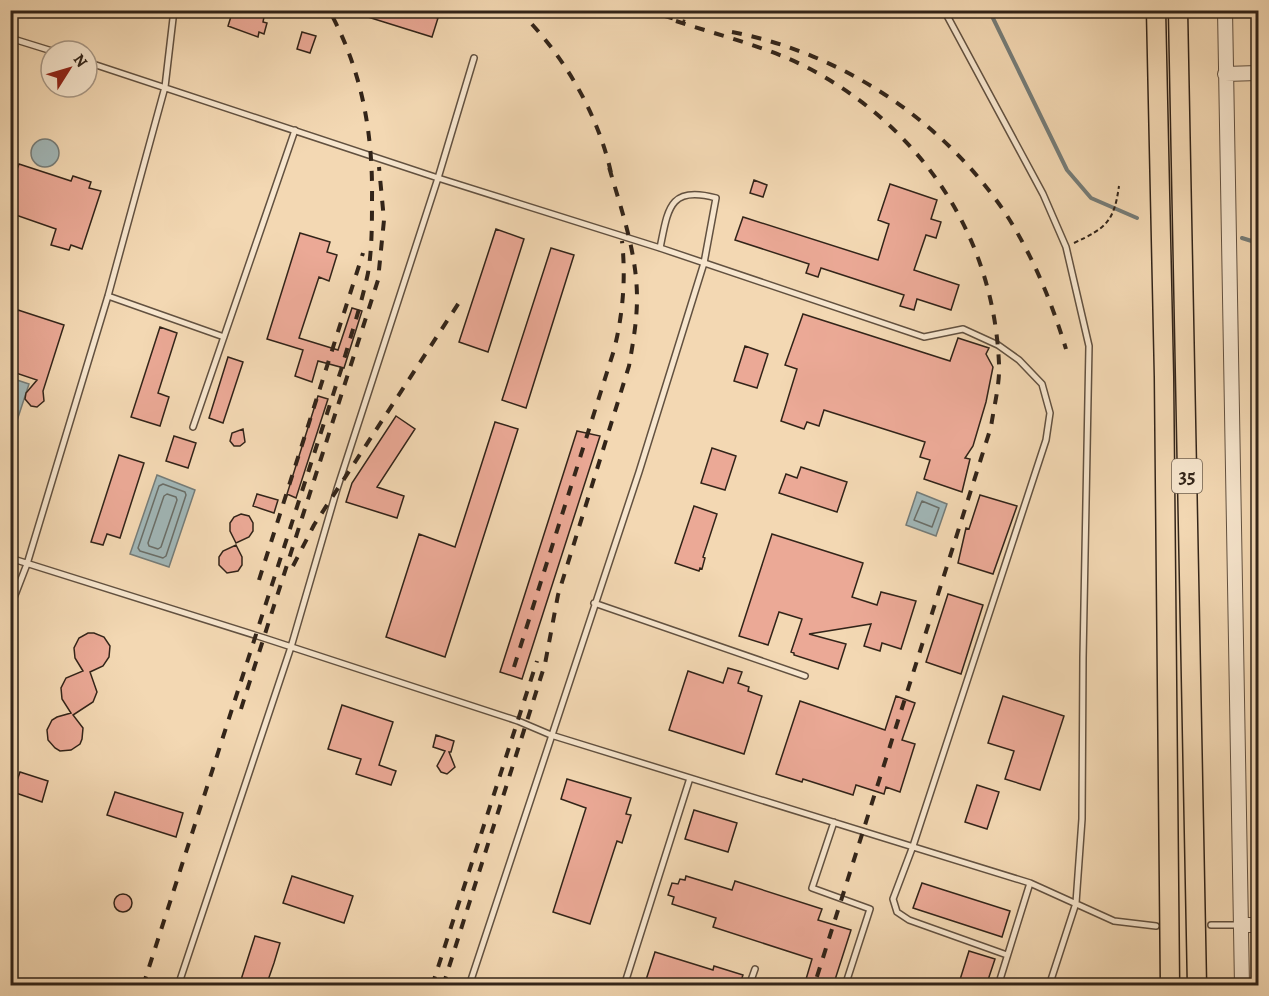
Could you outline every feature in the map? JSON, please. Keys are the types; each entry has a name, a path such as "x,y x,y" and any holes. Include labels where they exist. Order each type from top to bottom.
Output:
{"highway":[{"name":"35","path":"1156,10 1164,365 1170,986"},
{"name":"35","path":"1178,10 1197,986"}],"street":[{"path":"1225,10 1242,986"},
{"path":"1225,74 1258,73"},
{"path":"1241,925 1258,925"}],"lane":[{"path":"10,608 27,564 108,296 165,87 174,10"},
{"path":"944,10 1042,194 1066,247 1089,346 1082,819 1077,903 1049,986"},
{"path":"10,38 39,47"},
{"path":"178,986 291,647 337,489 438,178 474,58"},
{"path":"99,66 438,178 660,248 924,337 963,329 998,345 1019,360 1042,384 1050,413 1046,440 913,846 893,899 897,912 909,920 1007,955"},
{"path":"193,427 295,130"},
{"path":"469,986 639,472 704,263 716,198 699,193 685,195 668,210 660,248"},
{"path":"108,296 224,337"},
{"path":"10,558 518,721 551,735 1030,884 1114,921 1156,926"},
{"path":"594,603 805,676"},
{"path":"624,986 690,778"},
{"path":"834,822 812,888 870,909 845,986"},
{"path":"998,986 1030,884"},
{"path":"1211,925 1241,925"},
{"path":"749,986 755,969"}],"path":[{"path":"1066,247 1094,234 1107,223 1116,209 1119,186"}],"water":[{"path":"45,139 55,143 59,153 55,163 45,167 35,163 31,153 35,143"},
{"path":"10,378 29,384 11,439"},
{"path":"157,475 195,490 169,567 130,554"},
{"path":"917,492 947,504 936,536 906,525"}],"building":[{"path":"233,10 245,10 264,17 263,22 267,23 264,34 259,32 258,37 228,26"},
{"path":"356,10 414,10 438,18 432,37 355,13"},
{"path":"302,32 316,36 310,53 297,49"},
{"path":"19,164 71,181 73,176 91,182 89,188 101,191 82,249 71,245 69,250 51,245 56,229 10,213 10,188"},
{"path":"754,180 767,185 763,197 750,193"},
{"path":"890,184 937,200 931,219 941,222 936,238 926,235 914,270 959,285 951,310 917,299 914,310 900,306 904,295 821,268 818,277 806,273 809,264 735,240 743,217 878,260 889,224 878,220"},
{"path":"496,229 524,239 488,352 459,342"},
{"path":"300,233 330,242 327,252 337,255 329,281 319,277 299,338 338,350 352,308 362,311 344,368 318,361 312,382 295,376 303,350 267,339"},
{"path":"551,248 574,255 526,408 502,400"},
{"path":"18,310 64,325 43,391 44,401 37,407 31,406 25,399 26,393 37,380 10,371 10,333"},
{"path":"803,314 950,361 958,338 989,348 986,354 993,367 986,402 973,446 965,458 970,459 962,492 924,479 930,460 920,457 925,442 824,410 819,426 807,422 804,429 781,421 797,369 785,365"},
{"path":"160,327 177,333 158,393 169,397 160,426 131,417"},
{"path":"745,346 768,354 757,388 734,381"},
{"path":"228,357 243,362 223,423 209,418"},
{"path":"318,396 328,399 296,498 287,494"},
{"path":"396,416 415,429 377,487 404,496 397,518 346,502 352,483"},
{"path":"495,422 518,429 445,657 386,637 419,534 455,547"},
{"path":"243,429 245,442 240,446 234,446 230,441 232,433"},
{"path":"577,431 600,436 522,679 500,672"},
{"path":"174,436 196,443 188,468 166,461"},
{"path":"712,448 736,456 725,490 701,483"},
{"path":"119,455 144,463 120,538 107,534 103,545 91,542"},
{"path":"801,467 847,482 837,512 779,493 786,474 797,478"},
{"path":"257,494 278,500 274,513 253,506"},
{"path":"980,495 1017,506 993,574 958,563 966,528 969,529"},
{"path":"694,506 717,514 703,557 705,558 702,569 700,568 699,571 675,563"},
{"path":"241,514 249,516 253,523 253,531 249,537 236,543 230,531 230,523 234,517"},
{"path":"772,534 863,563 852,597 877,605 881,592 916,601 901,649 882,643 880,651 864,646 871,624 809,634 846,644 838,669 794,655 791,652 802,619 779,612 768,645 739,636"},
{"path":"236,545 242,557 242,565 238,571 227,573 219,565 219,557 223,551"},
{"path":"948,594 983,605 961,674 926,662"},
{"path":"88,633 104,637 110,646 109,657 103,666 90,672 97,692 93,702 73,715 83,728 80,744 71,750 60,751 48,740 47,730 52,720 71,713 62,699 61,688 66,678 83,671 75,658 74,648 79,638"},
{"path":"728,668 742,672 738,683 749,687 748,691 762,696 744,754 669,730 688,671 723,683"},
{"path":"896,696 915,703 902,740 915,744 900,792 886,787 884,794 856,785 853,795 803,779 802,782 776,774 800,701 885,730"},
{"path":"1003,696 1064,716 1040,790 1005,779 1014,751 988,743"},
{"path":"342,705 393,722 379,765 396,771 391,785 356,774 361,759 328,749"},
{"path":"436,735 454,741 451,752 449,752 455,767 447,774 441,772 437,766 445,751 433,747"},
{"path":"20,772 48,781 42,802 13,792"},
{"path":"567,779 631,798 626,814 631,815 622,843 617,841 590,924 553,912 586,808 561,799"},
{"path":"977,785 999,792 987,829 965,822"},
{"path":"115,792 183,813 176,837 107,815"},
{"path":"694,810 737,823 728,852 685,839"},
{"path":"292,876 353,896 344,923 283,903"},
{"path":"686,876 732,890 735,881 822,909 818,920 851,930 833,986 804,986 812,959 713,927 716,918 672,904 674,897 668,895 672,883 678,884 680,879 685,880"},
{"path":"922,883 1010,911 1002,937 913,908"},
{"path":"123,894 129,897 132,903 129,909 123,912 117,909 114,903 117,897"},
{"path":"255,936 280,943 274,963 266,986 239,986"},
{"path":"969,951 995,959 986,986 958,986"},
{"path":"655,952 713,970 714,966 743,975 739,986 644,986"}],"waterway":[{"path":"989,10 1067,170 1091,198 1137,218"},
{"path":"1242,238 1258,243"}],"railway":[{"path":"143,986 341,370 368,273 372,200 368,126 350,56 329,10"},
{"path":"518,10 549,45 576,85 597,128 611,173"},
{"path":"644,10 685,22"},
{"path":"676,21 768,51 804,66 859,100 893,129 923,161 948,196 968,235 984,276 994,319 999,372 991,427 814,986"},
{"path":"732,32 772,42 812,56 849,74 885,95 919,119 950,147 979,178 1014,227 1040,278 1066,349"},
{"path":"241,709 378,280 384,220 379,167"},
{"path":"443,986 545,664 558,595 629,366 636,315 636,281 628,231 609,167"},
{"path":"514,667 614,350 623,296 622,241"},
{"path":"259,580 363,253"},
{"path":"293,566 314,525 462,298"},
{"path":"432,986 537,661"}]}
